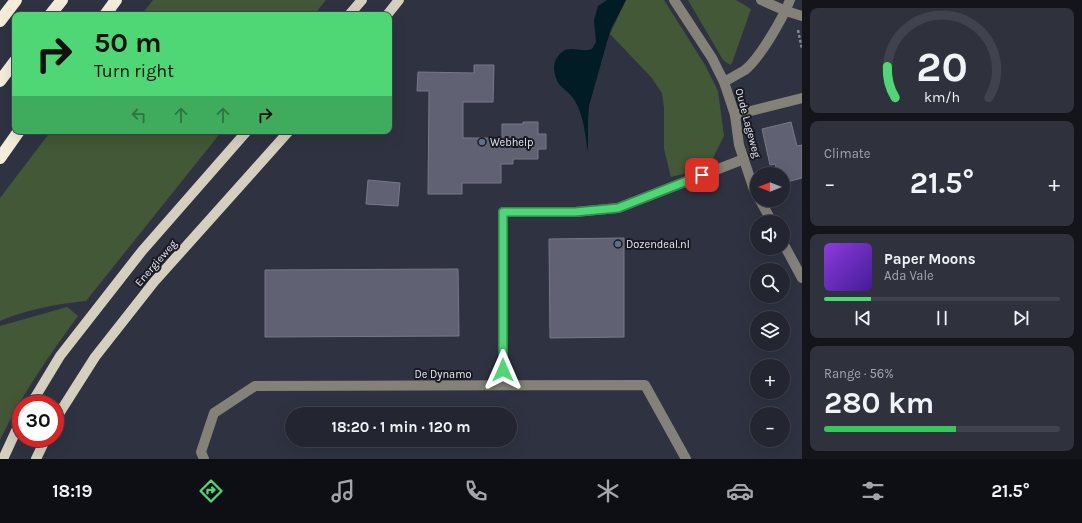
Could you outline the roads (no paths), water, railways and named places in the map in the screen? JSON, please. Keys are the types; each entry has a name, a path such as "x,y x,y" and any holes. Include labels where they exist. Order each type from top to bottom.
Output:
{"highway":[{"path":"0,20 16,0"},
{"path":"52,12 62,0"},
{"path":"107,12 116,0"},
{"path":"0,81 12,65"},
{"path":"0,158 18,134"}],"main road":[{"path":"352,12 362,0"},
{"path":"389,12 399,0"},
{"name":"Energieweg","path":"36,395 60,356 142,251 245,134"},
{"name":"Energieweg","path":"64,406 95,357 154,282 286,134"},
{"path":"3,459 12,440"},
{"path":"36,459 42,447"}],"street":[{"path":"674,0 712,58 724,82"},
{"path":"761,0 802,16"},
{"name":"Oude Lageweg","path":"750,175 740,146 735,115 724,82 746,69 763,49 786,11 790,0"},
{"path":"735,115 802,98"},
{"path":"503,385 503,212 575,212 618,208 744,159"},
{"path":"790,255 802,278"},
{"name":"De Dynamo","path":"204,459 201,452 214,413 255,386 503,385 645,385 686,459"}],"water":[{"path":"607,0 626,0 611,29 589,106 588,152 584,126 578,107 572,96 559,84 555,75 554,66 557,57 565,50 592,49 596,42 594,20 598,6"}],"place":[{"name":"Webhelp","path":"482,142"},
{"name":"Dozendeal.nl","path":"618,244"}]}
